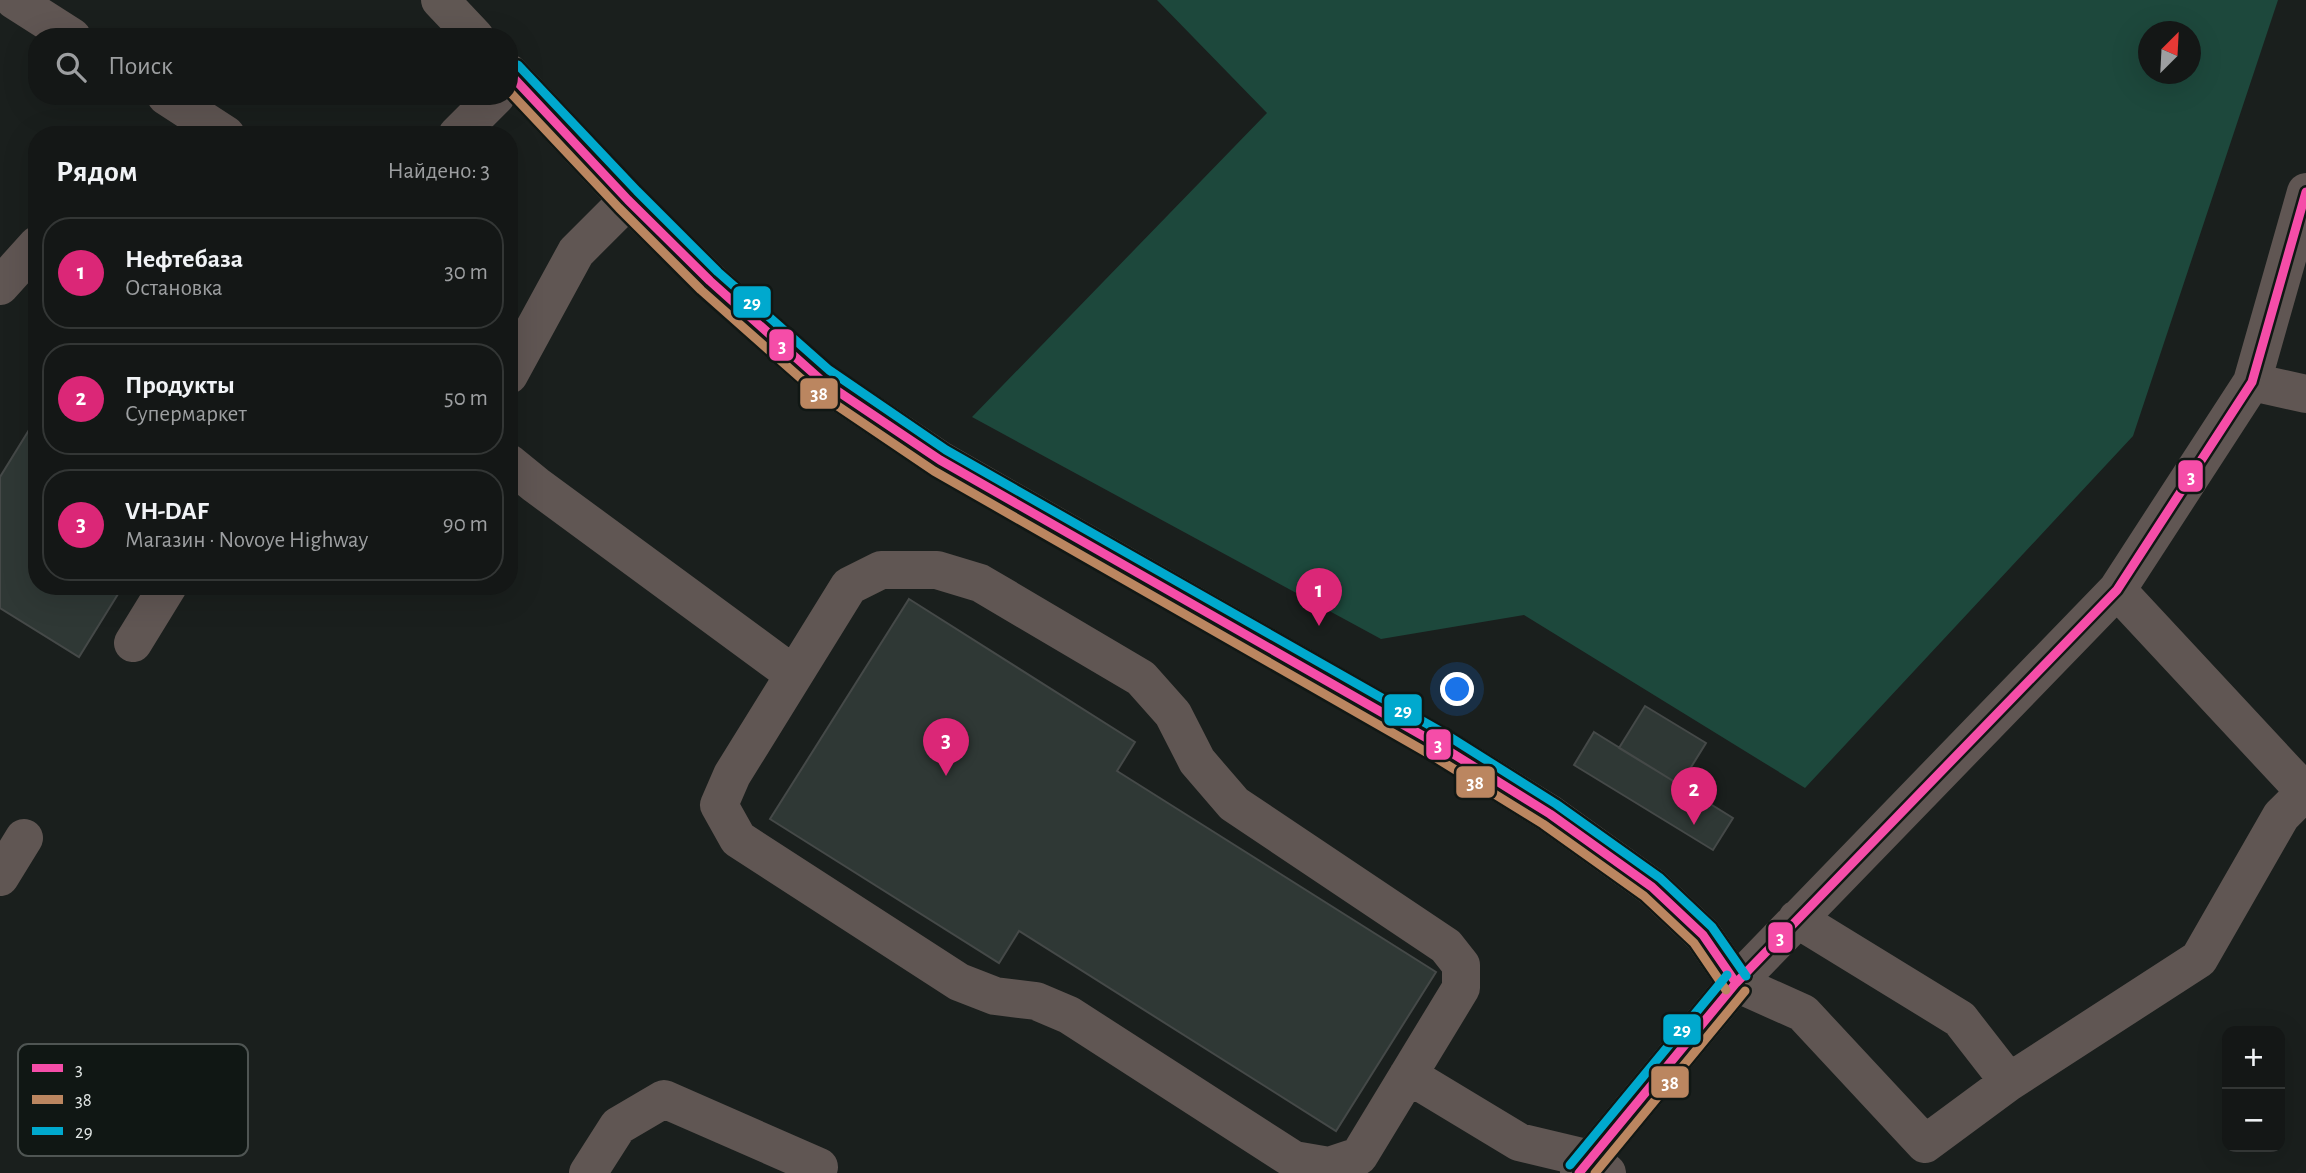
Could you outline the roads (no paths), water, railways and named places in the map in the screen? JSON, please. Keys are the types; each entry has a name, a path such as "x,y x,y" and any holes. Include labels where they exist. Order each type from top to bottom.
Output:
{"main road":[{"path":"440,0 466,28"},
{"path":"518,94 710,281 821,380 940,460 1439,745 1550,814 1660,895 1703,935 1737,984 1592,1168"}],"street":[{"path":"14,0 58,28"},
{"path":"180,105 212,126"},
{"path":"466,126 486,105"},
{"path":"2117,590 2306,793 2281,816 2199,959 2009,1082 1925,1144 1803,1013 1737,984 2117,590 2252,382 2306,192"},
{"path":"518,358 576,252 628,200"},
{"path":"0,286 28,255"},
{"path":"2252,382 2306,394"},
{"path":"518,470 793,674"},
{"path":"881,570 937,570 979,583 1141,678 1173,714 1197,761 1234,804 1446,946 1461,965 1461,988 1359,1156 1329,1166 1294,1160 1069,1015 1036,1001 995,996 959,982 738,839 719,805 732,775 793,674 849,586 881,570"},
{"path":"133,643 162,595"},
{"path":"0,877 24,838"},
{"path":"1797,919 1960,1019 2009,1082"},
{"path":"1408,1075 1519,1142 1592,1168"},
{"path":"588,1173 618,1126 664,1098 819,1167"}],"place":[{"name":"Нефтебаза","path":"1319,626"},
{"name":"VH-DAF","path":"946,776"},
{"name":"Продукты","path":"1694,825"}]}
